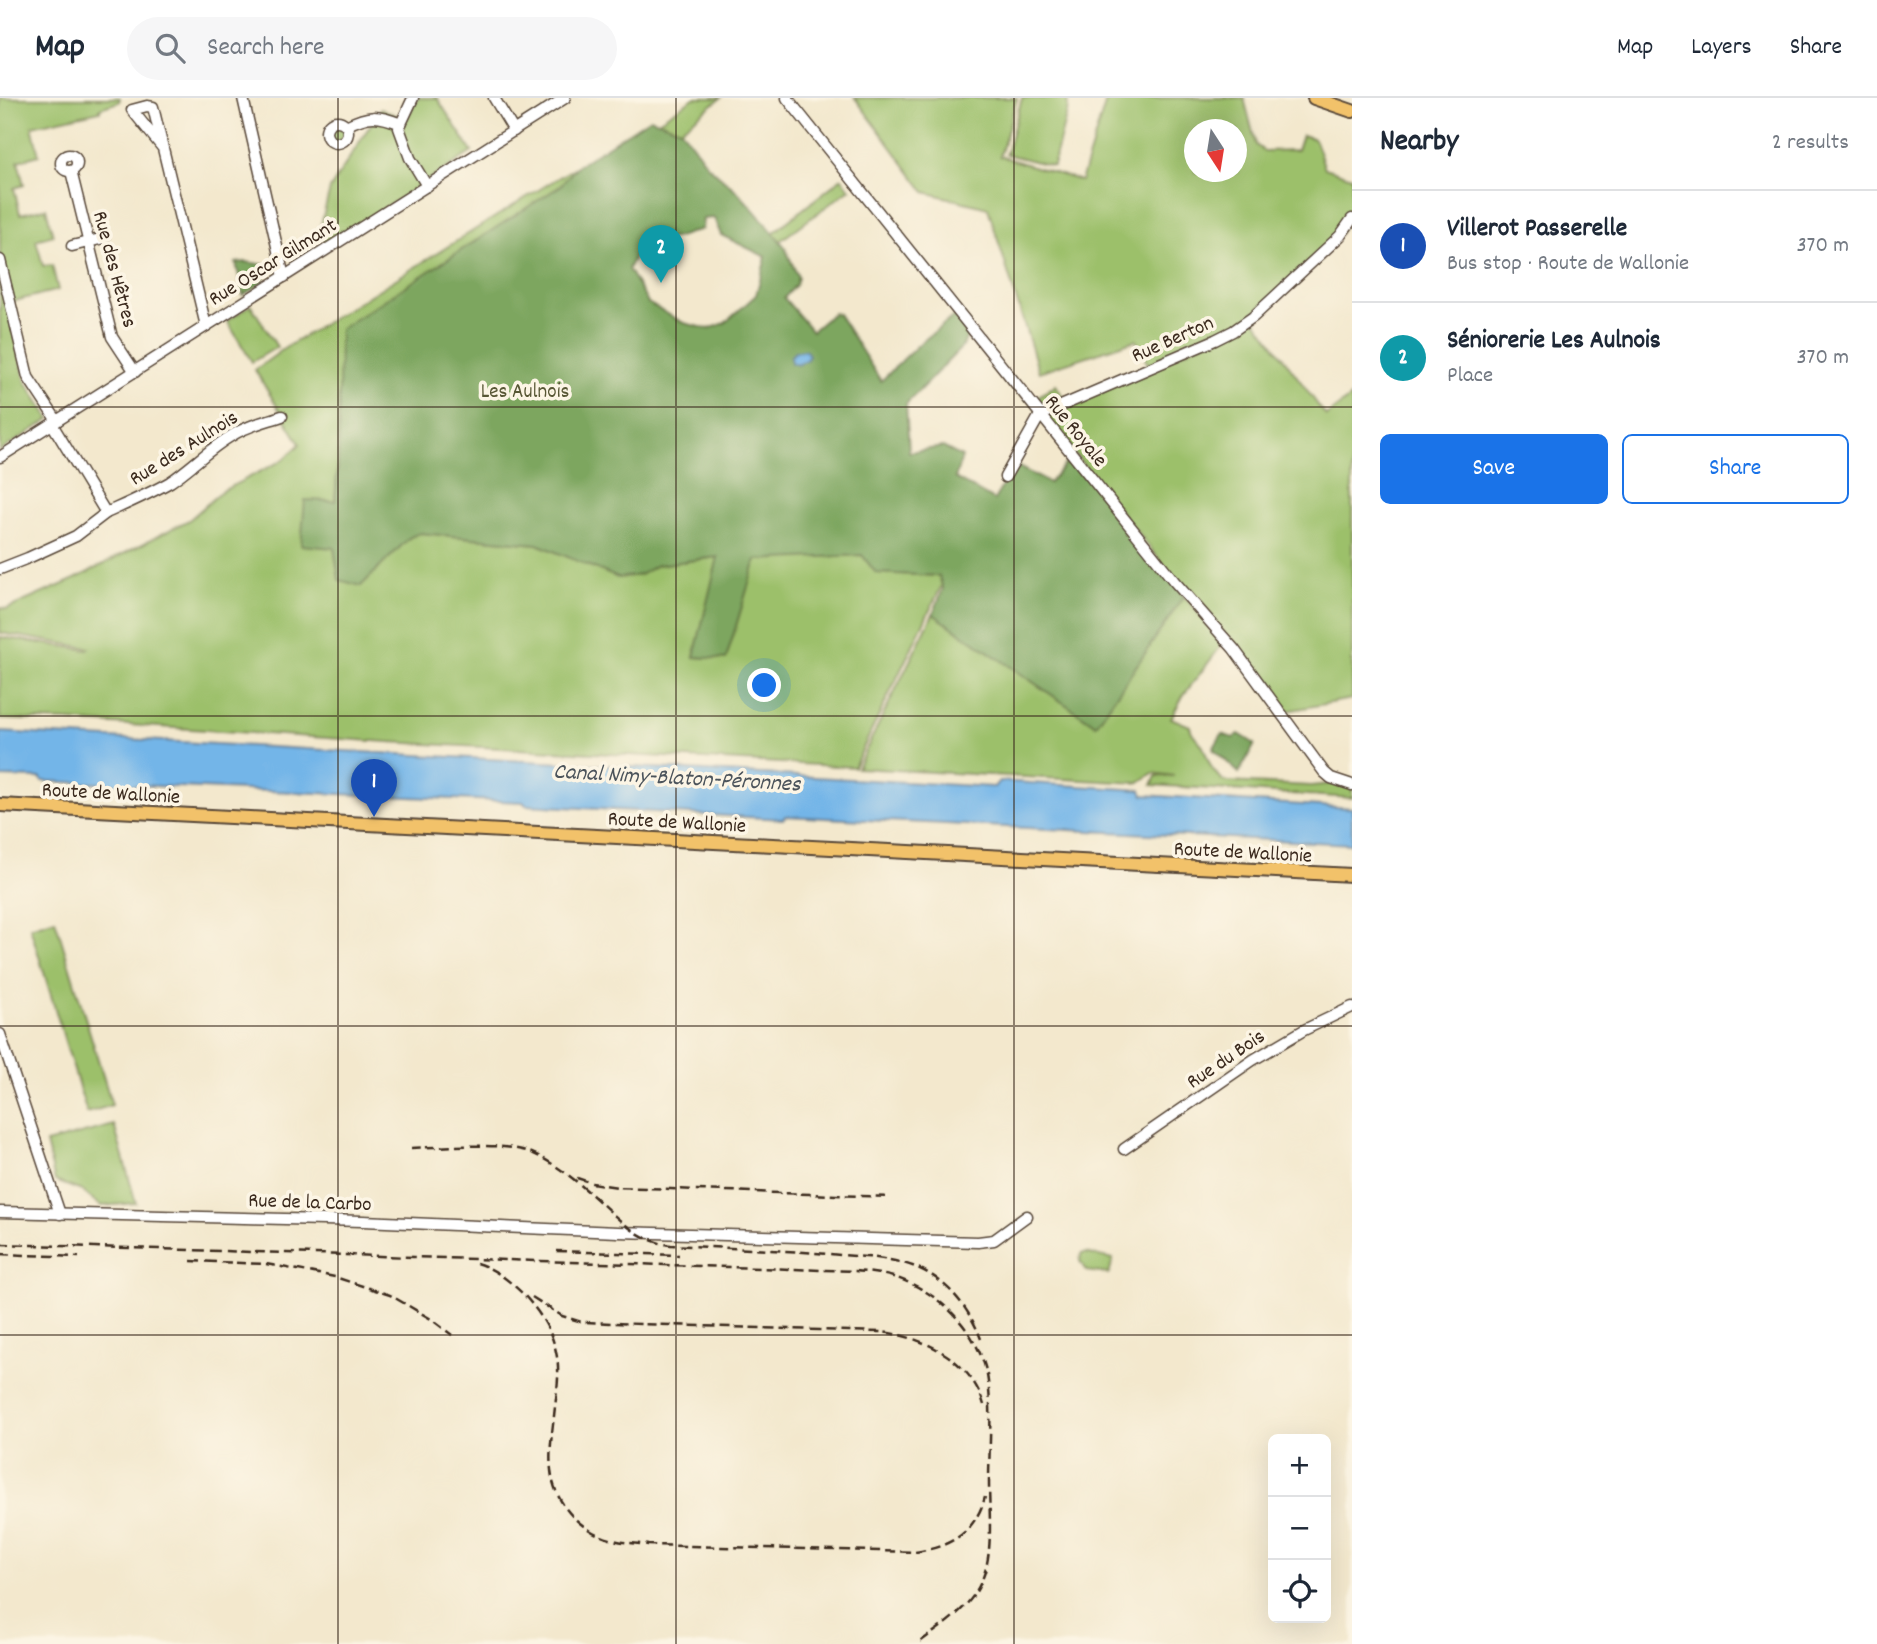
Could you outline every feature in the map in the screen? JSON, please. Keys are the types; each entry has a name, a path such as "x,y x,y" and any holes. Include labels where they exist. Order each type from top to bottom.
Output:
{"main road":[{"path":"1314,98 1352,111"},
{"name":"Route de Wallonie","path":"0,805 1352,875"}],"street":[{"path":"243,98 284,277"},
{"path":"413,98 399,128 403,144 427,186"},
{"path":"494,98 514,131"},
{"name":"Rue Oscar Gilmant","path":"0,457 565,98"},
{"name":"Rue Royale","path":"787,98 1174,581 1234,649 1324,772 1340,783 1352,785"},
{"path":"346,126 375,116 402,121"},
{"path":"162,146 206,326"},
{"name":"Rue des Hêtres","path":"71,171 112,337 135,372"},
{"name":"Rue Berton","path":"1040,415 1182,355 1239,327 1340,236 1352,219"},
{"path":"72,246 104,238"},
{"path":"0,260 28,377 106,513"},
{"path":"1005,477 1040,415"},
{"name":"Rue des Aulnois","path":"0,569 76,536 106,513 169,482 231,436 253,425 282,416"},
{"name":"Rue du Bois","path":"1124,1149 1253,1060 1304,1030 1352,1007"},
{"path":"0,1034 60,1214"},
{"name":"Rue de la Carbo","path":"0,1212 978,1241 994,1240 1027,1216"}],"green space":[{"path":"0,98 120,98 119,102 100,108 100,111 32,126 39,155 18,161 24,185 14,188 20,214 46,208 53,235 36,240 43,266 52,265 58,290 7,303 26,382 50,419 0,451"},
{"path":"418,98 437,98 472,152 327,245 319,233 330,189 381,108 406,120"},
{"path":"694,98 721,98 681,129 658,121"},
{"path":"855,98 1017,98 1000,156 1081,181 1107,98 1244,98 1256,145 1264,151 1297,150 1302,135 1315,141 1325,168 1352,177 1352,215 1340,233 1251,316 1232,329 1149,367 1136,340 1039,372 988,208 925,192"},
{"path":"1022,98 1067,98 1068,108 1053,166 1006,154"},
{"name":"Les Aulnois","path":"650,118 681,129 708,166 739,193 785,247 798,277 796,285 784,298 812,331 833,313 838,314 881,381 917,346 954,316 968,334 963,346 906,404 909,452 943,447 962,457 955,478 994,500 1015,465 1049,483 1071,457 1184,596 1096,725 933,614 943,589 939,576 876,573 862,555 756,560 726,659 694,657 718,557 657,565 640,575 618,578 537,544 420,533 410,537 361,586 339,580 334,548 301,545 305,500 335,501 340,329 560,186 577,166","holes":["714,218 721,235 766,257 756,295 725,323 709,329 684,323 648,303 628,269 643,240 675,238 702,229 703,219"]},
{"path":"336,124 342,127 345,133 342,139 336,142 330,139 327,133 330,127"},
{"path":"577,166 338,463 335,547 361,586 410,537 420,533 537,544 618,578 640,575 657,565 719,557 694,657 726,659 756,559 862,555 876,573 939,576 942,585 854,767 0,719 0,637 87,650 89,648 0,633 0,608 7,609 75,579 189,520 222,491 283,460 300,444 255,370 285,348"},
{"path":"842,178 850,189 780,241 773,233"},
{"path":"236,263 267,265 260,284 243,295"},
{"path":"251,305 277,347 252,362 227,321"},
{"path":"1255,319 1326,416 1352,396 1352,699 1282,712 1044,416"},
{"path":"1056,385 1064,399 1045,406 1037,397"},
{"path":"1184,596 1224,642 1183,696 1171,718 1190,726 1212,768 1222,781 1311,786 1340,783 1352,785 1352,798 1152,785 1156,776 1174,776 1153,773 1138,783 857,768 933,614 1096,724"},
{"path":"1222,734 1233,738 1239,734 1255,744 1239,773 1213,749"},
{"path":"55,919 112,1105 87,1113 30,927"},
{"path":"114,1125 136,1203 101,1206 82,1191 55,1181 46,1143"},
{"path":"1081,1254 1113,1259 1109,1274 1086,1271 1080,1261"}],"water":[{"path":"803,350 809,355 807,359 798,365 791,363 791,356"},
{"name":"Canal Nimy-Blaton-Péronnes","path":"0,732 994,787 999,781 1141,790 1143,795 1352,808 1352,844 785,816 783,819 526,805 523,802 42,781 41,778 0,777"}],"railway":[{"path":"411,1148 492,1146 534,1154 571,1177 627,1226 659,1243 861,1256 911,1265 949,1289 965,1308 981,1339"},
{"path":"577,1178 617,1187 890,1197"},
{"path":"0,1244 855,1271 886,1275 913,1284 942,1303 975,1343 987,1375 990,1415 990,1533 985,1571 976,1592 962,1609 917,1644"},
{"path":"556,1251 679,1255"},
{"path":"0,1254 79,1257"},
{"path":"191,1261 266,1264 335,1277 390,1295 452,1335"},
{"path":"476,1263 497,1272 525,1296 548,1329 558,1368 551,1450 553,1482 570,1514 599,1535 648,1545 915,1552 950,1542 968,1529 985,1497"},
{"path":"532,1297 562,1316 582,1322 881,1332 898,1335 929,1345 957,1363 969,1375 984,1405"}],"place":[{"name":"Séniorerie Les Aulnois","path":"661,283"},
{"name":"Villerot Passerelle","path":"374,817"}]}
